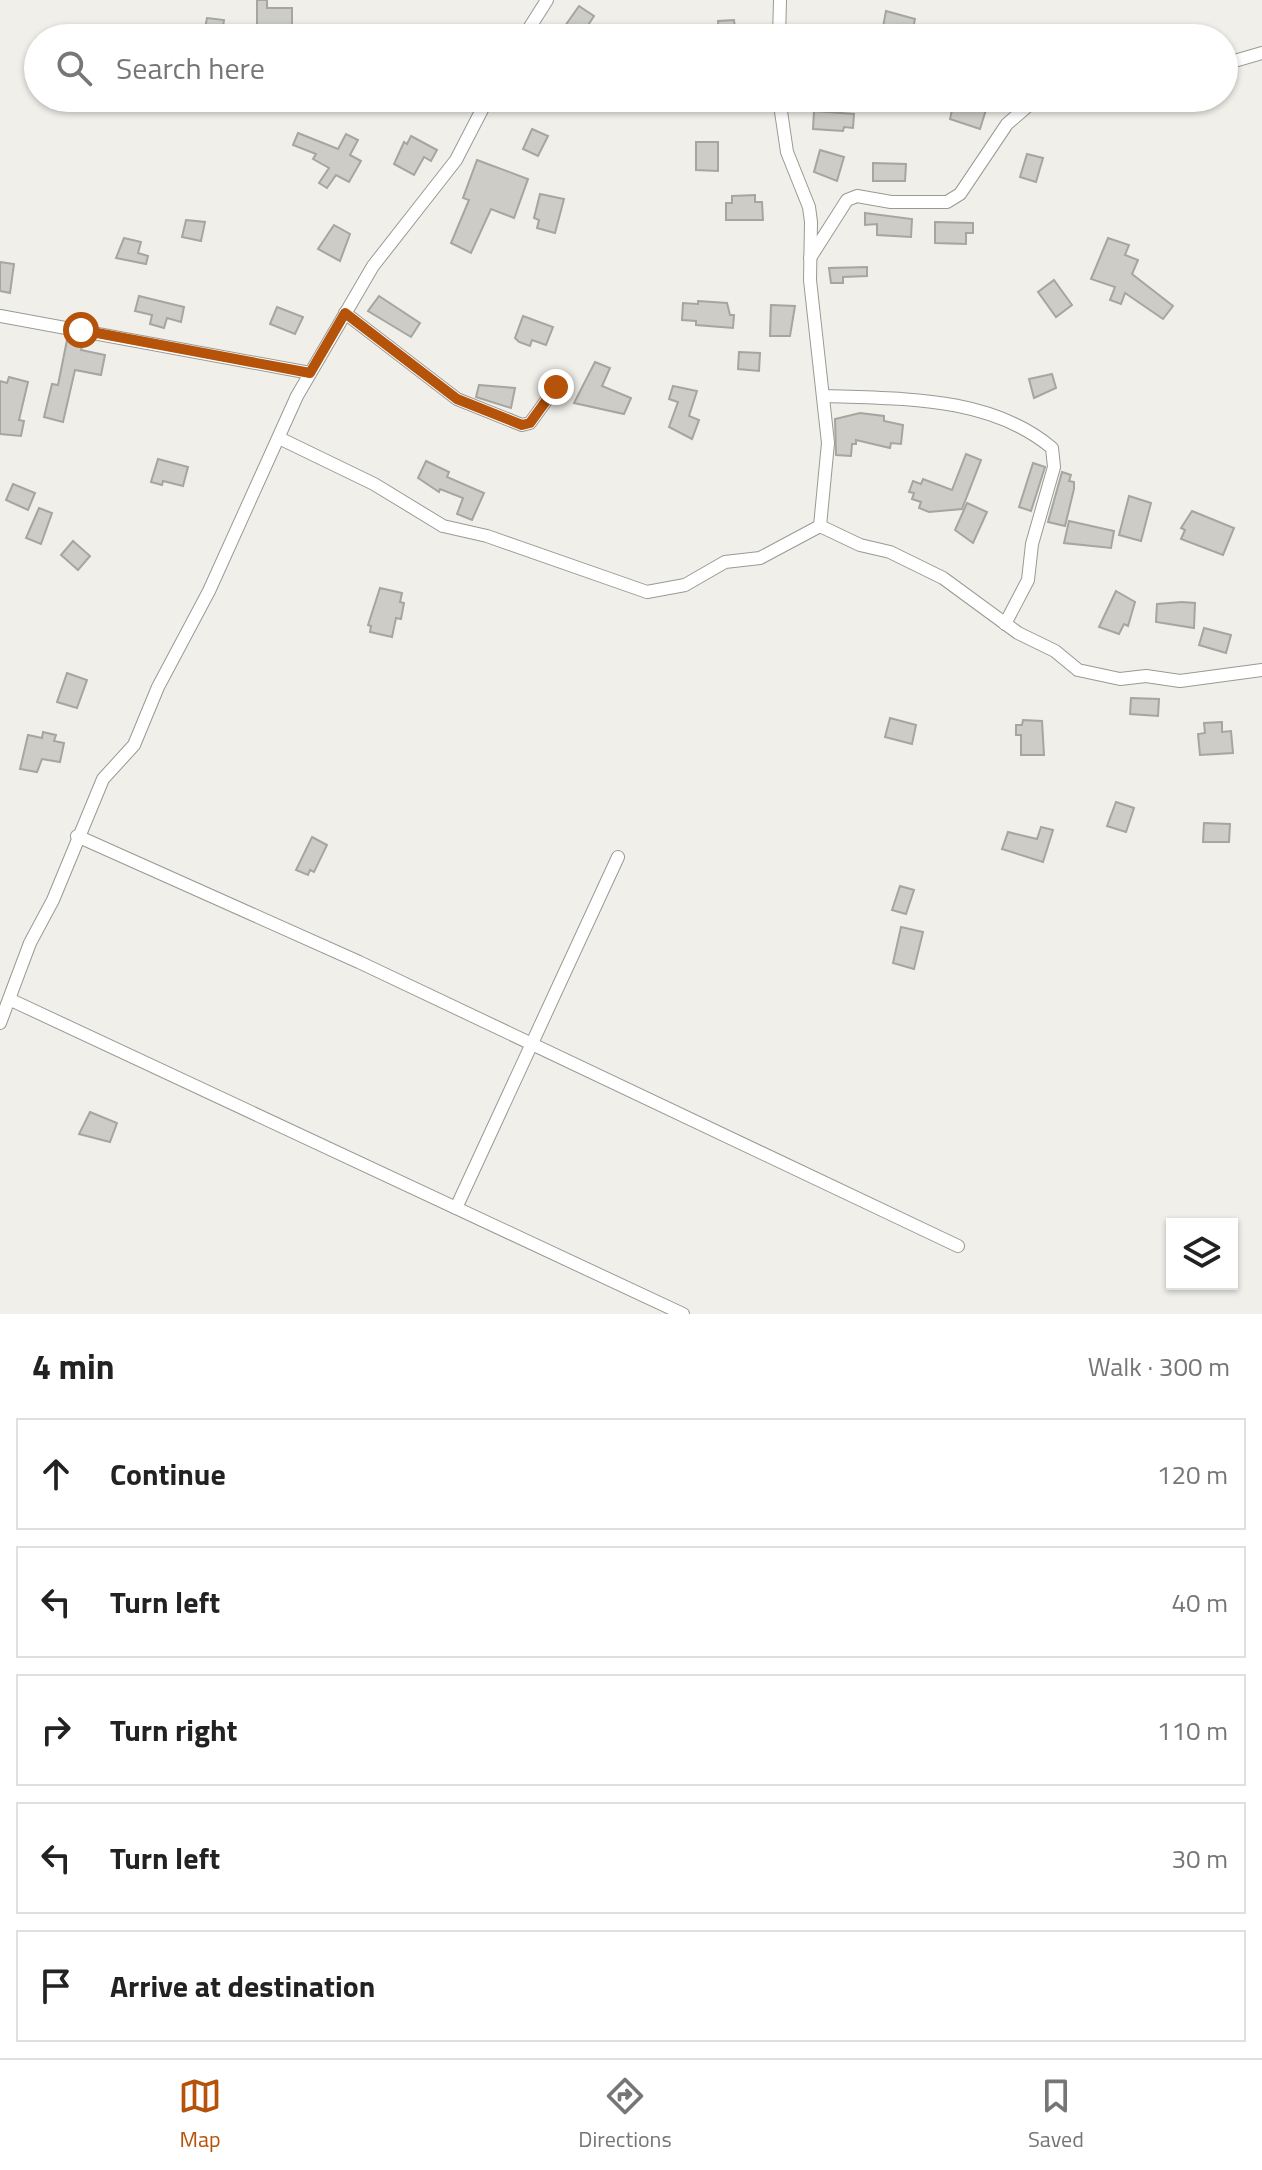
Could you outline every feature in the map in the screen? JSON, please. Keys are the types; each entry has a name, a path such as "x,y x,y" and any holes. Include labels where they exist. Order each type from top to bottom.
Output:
{"street":[{"path":"532,24 547,0"},
{"path":"779,24 780,0"},
{"path":"1238,60 1262,53"},
{"path":"0,1023 30,943 53,900 103,779 134,745 158,687 209,591 310,373 373,266 456,160 481,112"},
{"path":"781,112 787,152 809,207 810,258 826,396 828,443 820,526"},
{"path":"810,258 847,200 857,196 933,204 960,194 1007,124 1021,112"},
{"path":"345,313 457,399 522,425 530,423 556,387"},
{"path":"0,316 310,373"},
{"path":"826,396 895,399 986,410 1035,434 1052,448 1054,467 1032,544 1028,580 1005,624"},
{"path":"279,438 374,484 443,526 487,536 647,592 685,585 725,562 760,558 820,526"},
{"path":"820,526 829,534 890,552 943,578 1005,624 1055,651 1078,670 1120,679 1146,676 1180,681 1262,670"},
{"path":"77,836 359,962 958,1246"},
{"path":"456,1208 529,1044 618,857"},
{"path":"11,1000 683,1314"}],"building":[{"path":"257,0 267,0 267,8 292,8 292,24 257,24"},
{"path":"579,6 594,16 589,24 566,24"},
{"path":"886,11 915,19 914,24 884,24"},
{"path":"207,18 224,20 223,24 206,24"},
{"path":"734,20 734,24 718,24 718,21"},
{"path":"814,112 854,114 853,128 844,127 843,131 813,129"},
{"path":"952,112 985,112 980,129 950,119"},
{"path":"532,129 548,136 538,156 523,149"},
{"path":"298,133 338,149 346,134 358,140 350,155 361,161 349,182 336,175 327,188 319,183 329,168 313,159 316,154 293,145"},
{"path":"411,136 437,150 431,161 424,157 414,175 394,164 404,142 407,144"},
{"path":"696,142 718,142 718,171 696,170"},
{"path":"820,150 844,157 837,181 814,172"},
{"path":"1027,154 1043,158 1036,182 1020,177"},
{"path":"477,160 528,179 514,218 491,209 471,253 451,243 469,200 463,198"},
{"path":"873,163 906,164 905,181 873,181"},
{"path":"540,194 564,199 555,233 537,228 539,220 534,218"},
{"path":"755,195 755,202 762,202 763,220 726,220 726,203 732,203 732,196"},
{"path":"865,213 912,219 911,237 877,235 877,224 865,225"},
{"path":"186,220 205,222 201,241 182,237"},
{"path":"935,222 973,223 973,233 966,233 966,244 935,243"},
{"path":"334,225 350,234 340,261 318,249"},
{"path":"124,238 141,242 138,253 148,256 146,264 116,258"},
{"path":"1108,238 1129,245 1125,255 1138,260 1132,274 1173,306 1163,319 1125,293 1121,304 1110,300 1115,287 1091,279"},
{"path":"0,262 14,264 10,293 0,291"},
{"path":"867,267 867,276 843,277 843,283 831,283 829,268"},
{"path":"1054,280 1072,305 1056,317 1038,292"},
{"path":"139,296 184,307 181,322 167,318 164,328 150,324 152,315 135,311"},
{"path":"379,296 420,323 411,337 368,311"},
{"path":"698,301 727,303 730,315 734,315 733,328 696,325 696,321 682,320 683,303 698,304"},
{"path":"771,305 795,306 790,336 770,336"},
{"path":"277,307 303,317 295,334 270,324"},
{"path":"523,316 553,327 546,345 532,340 530,346 515,338"},
{"path":"67,340 83,343 81,350 105,355 101,375 75,370 63,422 44,417 52,384 58,385"},
{"path":"739,352 760,353 759,371 738,369"},
{"path":"595,362 610,368 602,386 631,398 624,414 574,403"},
{"path":"1052,374 1056,388 1034,398 1029,379"},
{"path":"9,377 28,382 19,420 24,421 21,436 0,434 0,381 7,383"},
{"path":"479,385 515,388 511,408 476,397"},
{"path":"673,386 697,391 689,416 699,420 692,439 669,427 678,402 669,399"},
{"path":"860,413 884,416 884,421 903,425 901,444 891,443 890,448 856,440 856,444 852,444 851,456 836,455 835,419"},
{"path":"966,454 981,460 962,509 929,512 919,508 921,502 912,499 914,493 909,492 913,481 921,484 923,479 952,490"},
{"path":"158,459 188,467 183,486 163,481 162,485 151,482"},
{"path":"426,461 449,472 447,477 484,493 472,520 457,514 463,498 440,489 439,492 418,478"},
{"path":"1033,463 1045,467 1031,511 1019,507"},
{"path":"1062,472 1071,475 1069,481 1074,482 1065,526 1048,522"},
{"path":"13,484 35,493 28,510 6,500"},
{"path":"1129,496 1151,503 1141,541 1119,535"},
{"path":"967,503 987,512 973,543 955,530"},
{"path":"39,508 52,513 41,544 26,538"},
{"path":"1192,511 1234,528 1223,555 1181,539 1185,530 1181,528"},
{"path":"1069,521 1114,531 1111,548 1064,543"},
{"path":"73,541 90,556 78,570 61,555"},
{"path":"380,588 402,593 401,619 396,618 392,637 370,632 371,626 368,625"},
{"path":"1116,591 1135,602 1128,626 1124,624 1119,634 1099,627"},
{"path":"1195,603 1194,628 1156,622 1157,604"},
{"path":"1204,628 1231,635 1226,653 1199,645"},
{"path":"67,673 87,680 77,708 57,702"},
{"path":"1131,698 1159,699 1158,716 1130,714"},
{"path":"890,718 916,725 912,744 885,737"},
{"path":"1023,720 1042,721 1044,755 1021,755 1021,735 1016,735 1016,725 1022,725"},
{"path":"1222,722 1222,732 1231,731 1233,753 1200,755 1198,734 1205,733 1204,723"},
{"path":"43,732 56,735 54,741 64,743 60,762 42,759 37,772 20,769 28,735 42,738"},
{"path":"1116,802 1134,808 1126,832 1107,826"},
{"path":"1204,823 1230,824 1229,842 1203,842"},
{"path":"1041,827 1053,830 1043,862 1002,849 1008,832 1037,839"},
{"path":"312,837 327,845 314,872 310,870 308,875 296,870"},
{"path":"900,886 914,890 906,914 892,910"},
{"path":"901,927 923,932 914,969 893,963"},
{"path":"90,1112 117,1123 110,1142 79,1134"}],"route":[{"path":"81,330 310,373 345,313 457,399 522,425 530,423 539,413 556,387"}]}
